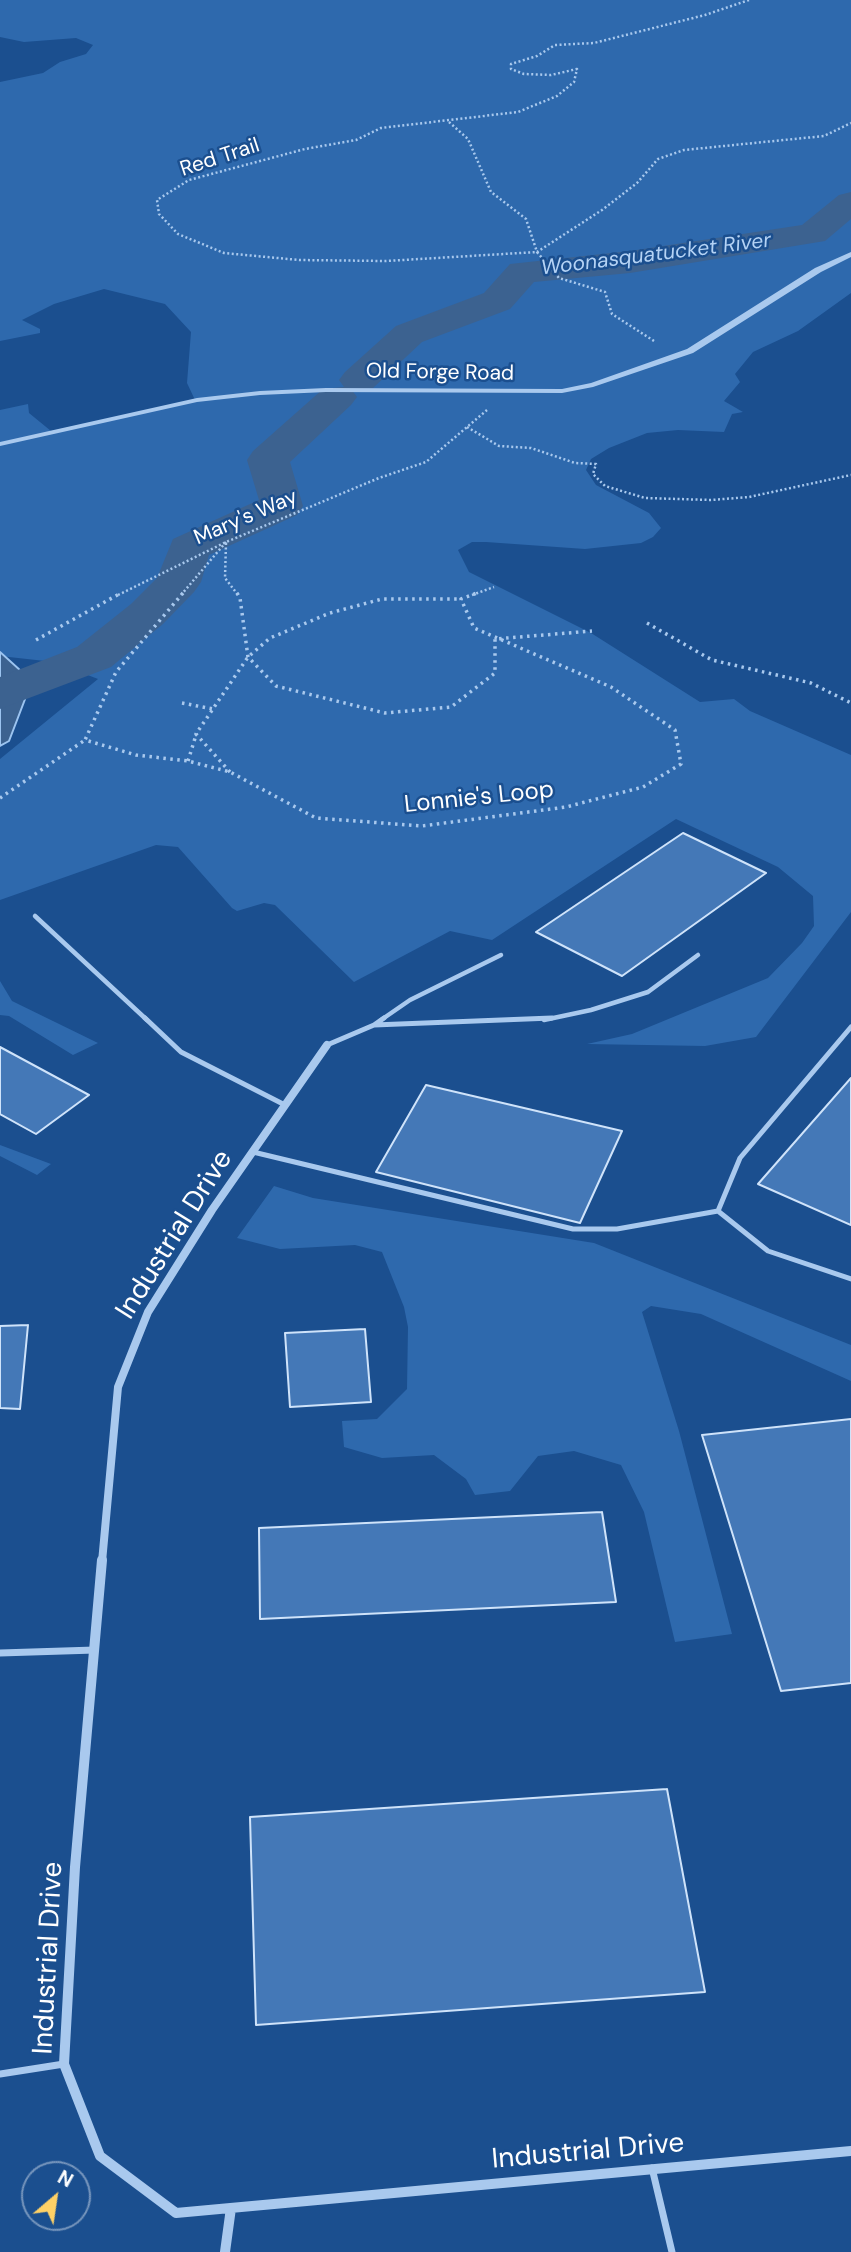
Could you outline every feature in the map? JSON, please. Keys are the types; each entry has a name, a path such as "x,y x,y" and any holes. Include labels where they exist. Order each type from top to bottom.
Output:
{"street":[{"name":"Old Forge Road","path":"0,444 197,400 260,393 326,390 562,391 593,385 690,351 818,270 851,254"},
{"name":"Industrial Drive","path":"327,1045 148,1312 118,1387 75,1867 64,2064 100,2156 176,2213 851,2151"},
{"path":"225,2252 231,2208"}],"lane":[{"path":"35,916 181,1052 285,1105"},
{"path":"327,1045 374,1025 410,1000 501,955"},
{"path":"374,1025 539,1020 591,1010 648,992 698,956"},
{"path":"718,1211 740,1158 851,1027"},
{"path":"253,1152 573,1229 617,1229 718,1211 768,1251 851,1279"},
{"path":"0,1653 96,1650"},
{"path":"0,2074 64,2064"},
{"path":"652,2168 671,2252"}],"path":[{"path":"448,121 519,112 557,96 574,82 577,69 551,75 524,74 511,69 511,64 537,56 555,45 594,43 705,15 749,0"},
{"path":"448,121 468,139 491,192 526,219 537,252 559,278 605,292 612,314 641,330 673,358"},
{"name":"Red Trail","path":"448,121 382,128 356,140 305,149 189,180 157,200 159,214 178,234 224,253 299,260 386,261 537,252"},
{"path":"537,252 602,210 637,183 658,159 684,150 824,136 851,123"},
{"name":"Mary's Way","path":"36,639 226,542 379,478 426,463 436,450 467,427 499,446 531,448 575,463 596,464 593,474 605,486 645,498 710,500 749,497 851,475"},
{"path":"226,542 225,578 240,598 248,657 276,686 385,713 451,707 495,673 495,639"},
{"path":"0,798 85,740 116,672 226,542"},
{"path":"188,761 196,734 248,657 271,638 330,613 382,599 461,599 494,587"},
{"path":"461,599 474,628 495,639 592,631"},
{"path":"647,623 712,660 811,683 851,703"},
{"name":"Lonnie's Loop","path":"85,740 135,755 188,761 230,772 316,818 422,826 566,807 643,787 681,764 675,730 611,687 495,639"},
{"path":"182,703 213,709"},
{"path":"196,734 230,772"}],"shaded area":[{"path":"0,0 851,0 851,293 798,331 753,352 735,374 740,382 724,401 743,412 732,414 724,432 678,430 647,433 609,448 591,459 586,470 596,485 649,513 661,528 653,537 641,543 585,549 472,542 458,550 469,572 591,633 700,702 734,699 750,711 851,755 851,912 756,1037 705,1046 587,1044 632,1034 768,978 802,943 814,926 813,896 778,867 676,819 492,940 450,931 354,982 275,905 264,903 237,911 232,908 178,847 156,845 0,900 0,759 98,679 54,662 0,656 0,410 28,404 29,413 51,431 195,400 187,383 191,332 165,304 104,289 54,304 22,320 40,329 40,333 0,341 0,82 43,73 60,62 86,54 93,45 76,38 24,42 0,37"},
{"path":"0,652 32,681 9,741 0,746"},
{"path":"0,981 12,1001 98,1043 73,1055 9,1016 0,1015"},
{"path":"0,1145 51,1164 37,1175 0,1156"},
{"path":"274,1186 313,1198 594,1243 851,1345 851,1381 701,1314 651,1306 642,1312 679,1431 732,1634 675,1642 644,1512 621,1465 574,1451 538,1456 510,1491 475,1495 466,1479 434,1455 382,1458 344,1447 342,1421 377,1419 407,1389 408,1327 404,1307 382,1252 355,1245 280,1249 237,1238"}],"building":[{"path":"683,833 766,873 622,976 536,932"},
{"path":"0,1047 89,1095 36,1134 0,1114"},
{"path":"851,1078 851,1225 758,1184"},
{"path":"426,1085 622,1131 580,1223 376,1172"},
{"path":"28,1325 20,1409 0,1408 0,1326"},
{"path":"365,1329 371,1402 290,1407 285,1333"},
{"path":"851,1419 851,1683 781,1691 702,1435"},
{"path":"602,1512 616,1602 260,1619 259,1528"},
{"path":"667,1789 705,1992 256,2025 250,1817"}],"waterway":[{"name":"Woonasquatucket River","path":"359,380 409,334 497,301 523,272 630,262 813,234 851,202"},
{"name":"Woonasquatucket River","path":"0,694 94,657 147,614 178,582 189,548 282,506 268,460 337,397"}]}
